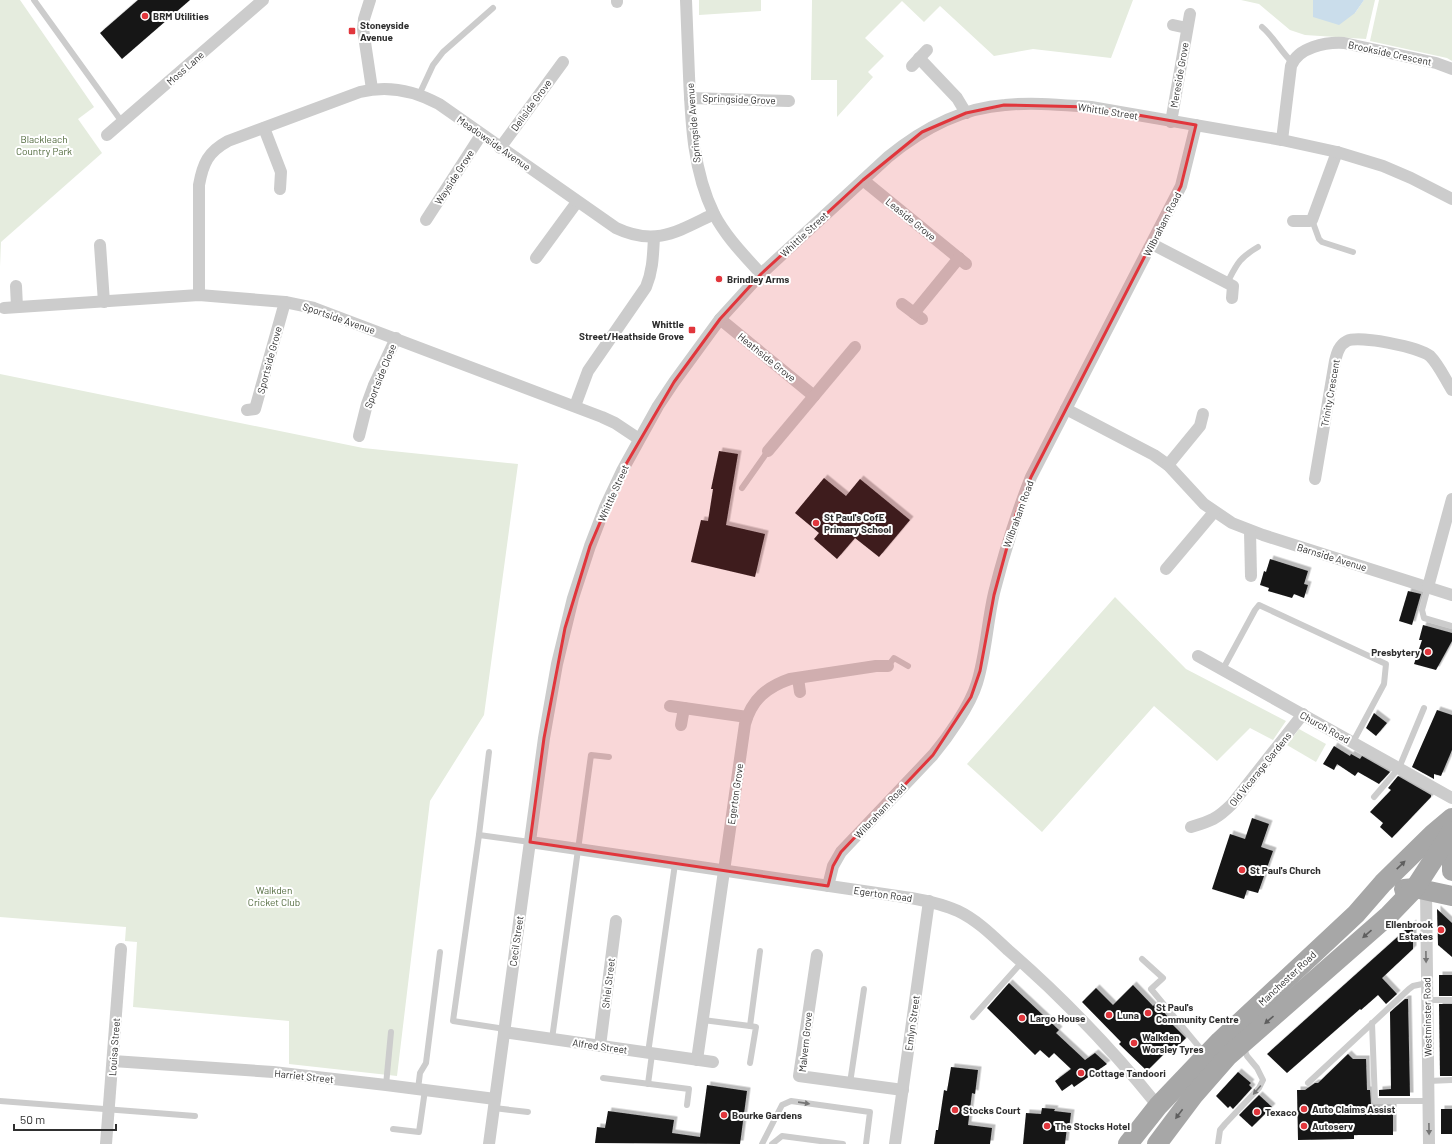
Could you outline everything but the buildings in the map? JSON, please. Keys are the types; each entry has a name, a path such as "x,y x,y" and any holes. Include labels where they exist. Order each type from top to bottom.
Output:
{"main road":[{"name":"Manchester Road","path":"1128,1144 1158,1106 1206,1055 1356,914 1383,883 1433,834 1452,818"},
{"name":"Manchester Road","path":"1158,1144 1193,1096 1228,1056 1420,889 1452,831"},
{"path":"1452,856 1452,871"},
{"path":"1356,914 1387,892 1394,889 1420,889 1452,896"}],"street":[{"name":"Moss Lane","path":"107,135 262,0"},
{"path":"370,0 364,19 363,29 372,89"},
{"name":"Springside Avenue","path":"686,0 690,98 694,152 698,170 714,214 734,244 761,274"},
{"name":"Mereside Grove","path":"1171,122 1190,14"},
{"name":"Mereside Grove","path":"1173,25 1187,28"},
{"name":"Brookside Crescent","path":"1292,62 1299,54 1334,42 1436,63 1452,68"},
{"path":"919,58 957,98 966,113"},
{"name":"Dellside Grove","path":"500,148 563,62"},
{"path":"1282,140 1292,62"},
{"name":"Meadowside Avenue","path":"199,295 201,172 211,153 218,146 228,141 360,92 372,89 385,88 419,95 439,104 577,202 622,231 640,237 654,237 677,232 714,214"},
{"name":"Springside Grove","path":"690,98 789,101"},
{"name":"Whittle Street","path":"544,738 557,664 573,598 590,546 605,507 622,470 674,382 720,319 761,274 888,157 922,132 966,113 1004,104 1091,107 1282,140 1336,152 1383,166 1411,178 1452,199"},
{"name":"Wilbraham Road","path":"828,886 833,866 839,855 933,755 945,740 977,685 994,595 1016,514 1031,478 1181,186 1196,125"},
{"path":"264,128 280,172 280,189"},
{"name":"Wayside Grove","path":"426,220 481,135"},
{"path":"1293,221 1312,220 1336,152"},
{"name":"Leaside Grove","path":"863,180 963,261 918,316 902,304"},
{"path":"536,258 577,202"},
{"path":"575,406 588,371 646,287 653,265 654,237"},
{"path":"1152,244 1233,286 1232,298"},
{"path":"100,245 104,302"},
{"path":"16,286 18,307"},
{"name":"Sportside Avenue","path":"4,308 199,295 285,302 314,308 575,406 615,424 639,439"},
{"name":"Sportside Grove","path":"247,410 255,409 285,302"},
{"name":"Heathside Grove","path":"720,319 814,396"},
{"name":"Sportside Close","path":"359,436 367,404 374,385 396,338"},
{"name":"Trinity Crescent","path":"1316,480 1337,353 1341,345 1348,340 1364,340 1405,346 1424,352 1431,357 1452,390"},
{"path":"768,451 855,347"},
{"name":"Barnside Avenue","path":"1066,409 1154,455 1168,465 1204,504 1232,523 1250,531 1452,595"},
{"path":"1168,465 1200,426 1203,414"},
{"path":"1428,587 1452,499"},
{"path":"1166,569 1214,512"},
{"path":"1250,531 1251,576"},
{"name":"Church Road","path":"1198,656 1452,798"},
{"name":"Egerton Grove","path":"724,871 747,717 756,700 768,689 779,683 798,678 876,666 888,666"},
{"path":"798,678 800,692"},
{"path":"670,706 747,717"},
{"path":"681,724 684,708"},
{"name":"Old Vicarage Gardens","path":"1191,827 1212,821 1232,804 1303,714"},
{"name":"Cecil Street","path":"489,1144 544,738"},
{"name":"Egerton Road","path":"530,842 929,901 959,911 1022,962 1074,1011 1158,1106"},
{"path":"697,1060 724,871"},
{"name":"Westminster Road","path":"1420,889 1427,983 1429,1144"},
{"name":"Emlyn Street","path":"895,1144 929,901"},
{"name":"Shiel Street","path":"600,1046 616,920"},
{"name":"Louisa Street","path":"106,1144 121,949"},
{"name":"Malvern Grove","path":"817,955 799,1076 903,1090"},
{"name":"Alfred Street","path":"504,1031 713,1062"},
{"name":"Harriet Street","path":"113,1061 273,1072 422,1090 494,1104"}],"lane":[{"path":"34,0 122,122"},
{"path":"419,95 433,65 443,52 493,8"},
{"path":"1262,27 1273,39 1283,54 1292,62"},
{"path":"1312,220 1319,239 1322,242 1353,252"},
{"path":"1227,283 1238,262 1245,255 1258,247"},
{"path":"742,488 768,451"},
{"path":"1428,587 1422,610 1424,618 1452,626"},
{"path":"1223,669 1259,605 1386,664 1384,684 1353,742"},
{"path":"888,666 894,658 908,666"},
{"path":"1374,797 1399,768 1424,708"},
{"path":"488,752 479,835 452,1021 504,1031"},
{"path":"552,1039 591,755 609,757"},
{"path":"479,835 530,842"},
{"path":"648,1084 650,1053 675,864"},
{"path":"750,1026 760,951"},
{"path":"392,1129 419,1132 422,1090 420,1073 426,1063 440,952"},
{"path":"1142,959 1163,978 1151,989 1206,1055"},
{"path":"973,1017 1022,962"},
{"path":"1308,1083 1408,989 1413,986 1427,983"},
{"path":"850,1083 864,989"},
{"path":"1427,1000 1452,1000"},
{"path":"703,1020 756,1027 750,1063"},
{"path":"1372,1023 1375,1101 1428,1101"},
{"path":"386,1085 391,1032"},
{"path":"1218,1144 1220,1130 1259,1088 1263,1080 1242,1044"},
{"path":"603,1078 689,1089 687,1105"},
{"path":"1428,1081 1452,1080"},
{"path":"0,1101 195,1116"},
{"path":"762,1144 782,1105 791,1101 870,1112 866,1144"},
{"path":"494,1104 528,1112"},
{"path":"772,1144 782,1136 843,1144"}],"highlighted area":[{"path":"1004,105 1091,107 1196,125 1181,186 1031,477 1016,514 994,595 980,671 971,697 933,755 841,852 833,866 828,886 530,842 544,738 565,628 590,546 622,471 674,382 720,319 761,274 863,180 922,132 966,113"}],"green space":[{"name":"Blackleach Country Park","path":"0,0 20,0 94,107 78,119 102,153 1,242 0,267"},
{"path":"699,0 761,0 761,11 699,15"},
{"path":"812,0 1133,0 1111,58 1033,49 994,56 940,6 924,22 902,1 865,38 884,56 868,72 873,77 837,117 837,80 811,80"},
{"path":"1241,0 1313,0 1313,17 1355,13 1364,0 1375,0 1366,39 1305,35 1290,30 1259,4"},
{"path":"1379,0 1452,0 1452,61 1447,58 1370,41"},
{"name":"Walkden Cricket Club","path":"0,374 363,448 518,464 484,715 430,801 397,1076 289,1064 289,1021 133,1007 137,942 125,941 126,927 0,917"},
{"path":"1115,597 1186,669 1286,721 1273,740 1250,728 1217,761 1154,706 1042,832 967,764"},
{"path":"1299,729 1326,744 1316,762 1287,745"}],"water":[{"path":"1313,0 1364,0 1355,13 1339,25 1313,17"}],"place":[{"name":"BRM Utilities","path":"145,16"},
{"name":"Stoneyside Avenue","path":"352,31"},
{"name":"Brindley Arms","path":"719,279"},
{"name":"Whittle Street/Heathside Grove","path":"692,330"},
{"name":"St Paul's CofE Primary School","path":"816,523"},
{"name":"Presbytery","path":"1428,652"},
{"name":"St Paul's Church","path":"1242,870"},
{"name":"Ellenbrook Estates","path":"1441,930"},
{"name":"St Paul's Community Centre","path":"1148,1013"},
{"name":"Luna","path":"1109,1015"},
{"name":"Largo House","path":"1022,1018"},
{"name":"Walkden Worsley Tyres","path":"1134,1043"},
{"name":"Cottage Tandoori","path":"1081,1073"},
{"name":"Auto Claims Assist","path":"1304,1109"},
{"name":"Stocks Court","path":"955,1110"},
{"name":"Texaco","path":"1257,1112"},
{"name":"Bourke Gardens","path":"724,1115"},
{"name":"The Stocks Hotel","path":"1047,1126"},
{"name":"Autoserv","path":"1304,1126"}]}
